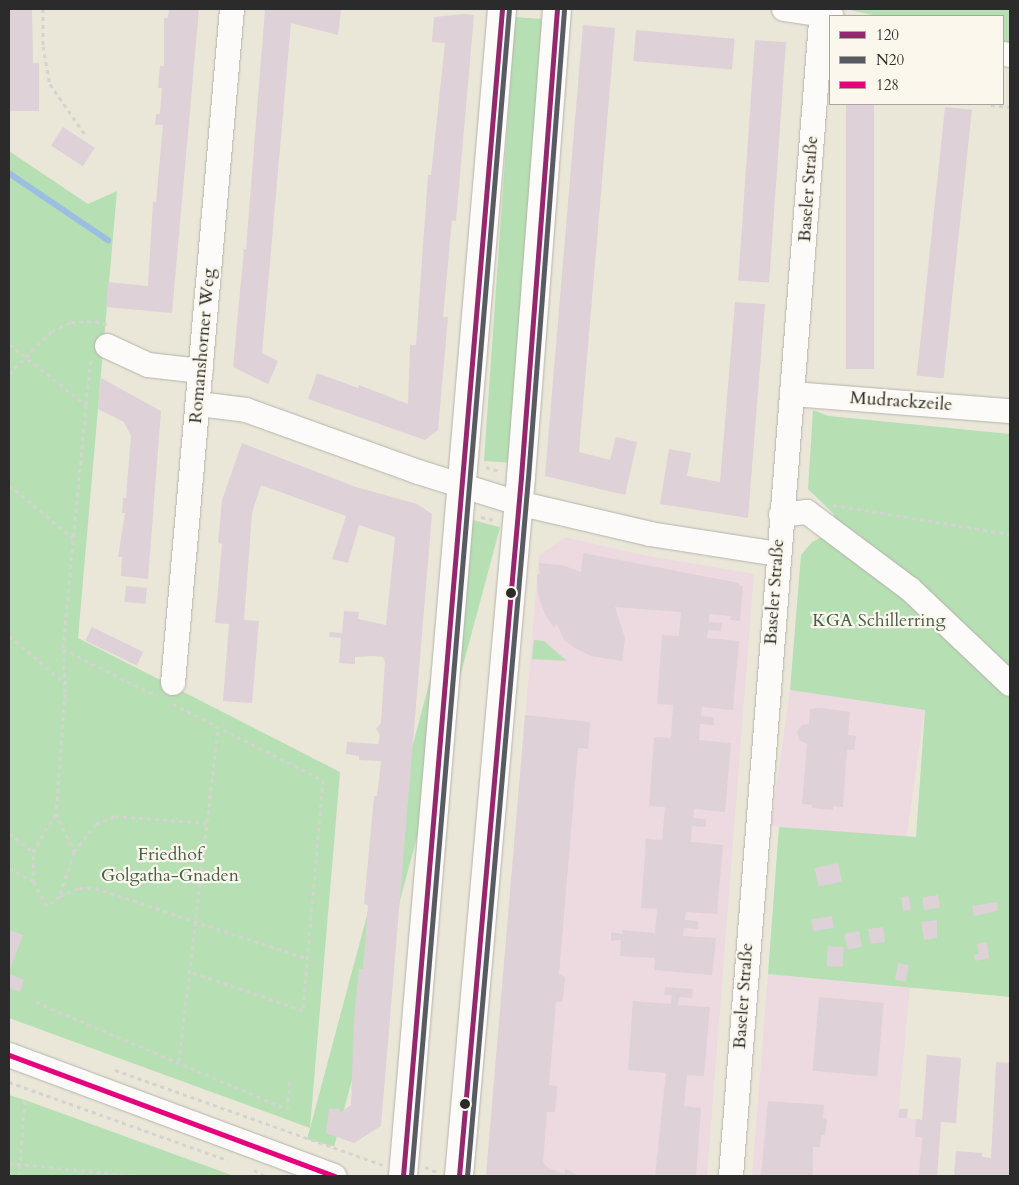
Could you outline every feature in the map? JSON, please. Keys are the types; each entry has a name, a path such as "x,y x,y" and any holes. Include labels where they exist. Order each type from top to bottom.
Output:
{"main road":[{"path":"411,1170 462,487 502,9"},
{"path":"458,1176 509,512 557,9"}],"street":[{"name":"Romanshorner Weg","path":"173,683 202,371 232,9"},
{"path":"784,9 825,13"},
{"name":"Baseler Straße","path":"731,1176 781,514 825,13"},
{"path":"100,338 148,365 202,371"},
{"name":"Mudrackzeile","path":"792,394 1010,411"},
{"path":"199,404 246,410 462,487 509,512 778,554"},
{"path":"781,514 808,512 910,589 1010,684"},
{"path":"9,1055 334,1176"}],"path":[{"path":"43,9 43,46 50,84 86,136"},
{"path":"991,105 1010,107"},
{"path":"94,321 100,338"},
{"path":"94,321 100,338 86,405 73,538 63,649 66,694 56,813 33,852 34,883 47,906 60,896 79,888 95,888 308,959"},
{"path":"9,374 24,356 52,331 71,322 94,321"},
{"path":"9,344 86,405"},
{"path":"478,465 504,472"},
{"path":"9,485 73,538"},
{"path":"808,512 819,505 834,505 1010,534"},
{"path":"474,514 509,512"},
{"path":"9,636 64,682"},
{"path":"63,649 323,780 303,1010 191,972"},
{"path":"179,1062 198,922 218,727"},
{"path":"56,813 74,852"},
{"path":"60,896 74,852 96,824 115,816 208,823"},
{"path":"9,833 33,852"},
{"path":"9,868 34,883"},
{"path":"36,1002 287,1109 290,1080"},
{"path":"113,1069 368,1159"},
{"path":"9,1082 235,1163"},
{"path":"19,1176 25,1100"},
{"path":"9,1163 136,1176"},
{"path":"244,1167 266,1176"},
{"path":"411,1170 445,1176"}],"shaded area":[{"path":"565,537 638,554 754,574 707,1176 486,1176 539,556"},
{"path":"790,690 925,709 906,845 771,826"},
{"path":"768,974 910,987 898,1117 941,1122 937,1176 752,1176"}],"green space":[{"path":"846,9 1010,9 1010,48 1004,47 1004,15 873,15"},
{"path":"515,17 542,19 511,463 484,461"},
{"name":"Friedhof Golgatha-Gnaden","path":"9,151 88,204 117,191 78,638 340,772 310,1128 9,1018"},
{"name":"KGA Schillerring","path":"813,410 829,416 1010,434 1010,997 768,974 779,827 916,837 925,710 790,690 801,555 812,542 836,530 834,514 808,489"},
{"path":"473,520 500,527 334,1146 307,1139"},
{"path":"534,640 544,641 567,661 532,659"},
{"path":"9,1095 25,1100 234,1176 9,1176"}],"building":[{"path":"9,9 32,9 33,63 39,63 39,111 10,111"},
{"path":"169,9 199,9 172,313 106,307 108,282 148,286 153,202 156,202 163,125 155,125 156,114 160,114 162,88 158,88 160,66 164,66 164,18 168,18"},
{"path":"265,9 341,9 338,35 291,23 262,353 278,361 268,384 233,367 244,249 246,249"},
{"path":"474,15 456,221 452,220 443,317 448,317 438,430 425,440 308,399 317,373 358,388 359,385 408,404 410,345 416,345 428,175 431,175 445,43 432,42 434,17"},
{"path":"583,25 615,28 579,452 610,460 616,437 637,442 625,495 545,476"},
{"path":"636,30 735,39 732,70 633,61"},
{"path":"755,40 786,42 769,283 738,280"},
{"path":"846,105 874,105 874,369 846,369"},
{"path":"945,107 972,110 944,378 917,376"},
{"path":"63,127 95,148 83,166 51,145"},
{"path":"735,302 765,304 748,518 660,504 669,449 691,453 687,476 720,482"},
{"path":"101,378 161,411 148,579 121,576 122,557 118,557 125,513 122,513 123,498 126,498 131,436 124,422 98,409"},
{"path":"242,443 356,487 417,504 432,514 381,1126 354,1143 326,1133 329,1108 339,1109 341,1112 351,1105 354,1018 359,969 363,969 368,905 364,904 374,796 377,796 381,761 359,760 359,756 346,754 347,742 378,744 380,735 376,729 381,723 385,662 383,657 374,656 355,657 355,664 339,663 341,638 329,637 330,632 342,633 344,611 359,612 358,619 386,625 395,537 359,525 348,563 332,559 346,516 261,485 252,513 244,620 259,621 252,703 223,701 229,624 215,623 222,544 218,543 222,500"},
{"path":"583,553 739,583 739,586 743,586 740,621 730,620 731,616 709,614 709,622 722,623 721,631 708,630 707,638 739,641 733,710 702,707 701,716 714,717 714,725 700,724 699,740 731,743 725,812 694,809 693,818 706,819 706,827 692,826 691,842 723,845 717,914 686,912 685,920 698,921 698,929 684,928 683,936 716,938 712,975 654,970 655,958 620,956 621,940 611,941 611,932 622,934 622,930 655,933 657,909 641,908 646,839 662,840 665,807 649,806 654,737 671,738 673,705 657,704 662,635 679,636 681,612 615,607 625,638 622,661 591,656 573,647 564,640 557,624 554,628 545,614 538,595 537,574 540,574 539,563 562,565 581,572"},
{"path":"126,586 147,588 146,604 125,602"},
{"path":"92,627 143,652 137,665 85,640"},
{"path":"822,708 850,712 848,735 856,736 854,750 847,749 843,807 833,806 833,810 812,808 812,805 802,804 807,744 799,740 797,731 802,725 809,724 810,709"},
{"path":"525,715 590,722 588,749 578,748 559,974 565,977 562,1002 556,1002 549,1085 557,1086 557,1093 555,1112 547,1112 543,1162 548,1168 564,1174 566,1169 579,1176 486,1176"},
{"path":"838,863 842,882 818,887 815,868"},
{"path":"938,895 940,908 924,910 922,898"},
{"path":"909,896 911,910 903,911 901,897"},
{"path":"997,902 998,911 974,916 972,906"},
{"path":"832,916 834,928 813,931 811,919"},
{"path":"937,920 937,938 924,940 921,922"},
{"path":"883,927 885,942 870,944 868,929"},
{"path":"9,930 23,935 9,972"},
{"path":"859,931 862,947 847,950 844,934"},
{"path":"987,942 989,958 975,961 974,954 979,954 977,944"},
{"path":"828,946 844,947 843,967 827,966"},
{"path":"898,963 909,965 906,982 895,980"},
{"path":"9,974 24,980 20,992 9,988"},
{"path":"665,987 693,989 692,998 679,997 678,1005 710,1007 704,1076 687,1075 684,1106 701,1108 696,1176 655,1176 666,1073 628,1070 633,1001 671,1004 672,995 664,995"},
{"path":"819,997 884,1003 877,1076 813,1071"},
{"path":"927,1055 961,1058 956,1123 941,1122 937,1176 919,1176 922,1137 915,1137 916,1119 922,1120"},
{"path":"996,1062 1010,1063 1010,1176 954,1176 956,1151 982,1153 982,1157 991,1158"},
{"path":"768,1101 824,1105 823,1118 827,1119 825,1135 821,1135 820,1147 813,1147 813,1176 761,1176"},
{"path":"899,1109 908,1109 907,1118 898,1118"}],"waterway":[{"path":"9,173 108,240"}],"transit line":[{"name":"120","path":"403,1176 502,9"},
{"name":"120","path":"459,1176 521,477 557,9"},
{"name":"N20","path":"411,1176 509,10"},
{"name":"N20","path":"467,1176 528,478 564,10"},
{"name":"128","path":"9,1055 334,1176"}]}
